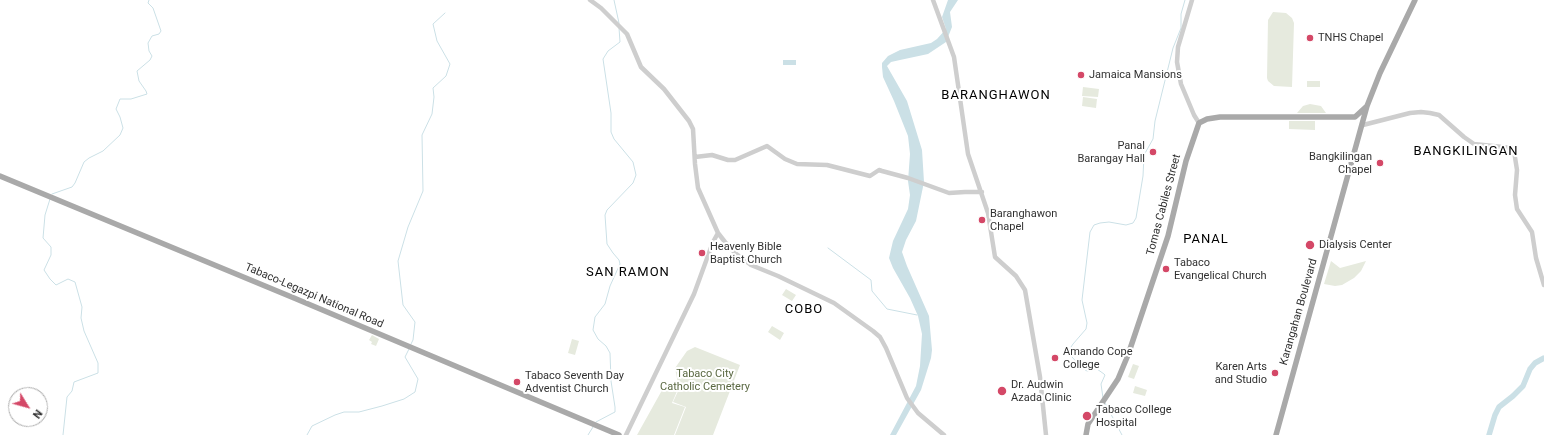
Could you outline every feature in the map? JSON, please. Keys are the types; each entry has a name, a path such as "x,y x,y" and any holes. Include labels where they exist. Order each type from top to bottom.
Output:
{"main road":[{"path":"1355,117 1367,106 1414,0"},
{"name":"Karangahan Boulevard","path":"1276,435 1363,125 1367,106"},
{"path":"1199,123 1207,119 1220,117 1355,117 1360,120 1363,125"},
{"name":"Tomas Cabiles Street","path":"1086,435 1088,424 1118,379 1127,359 1171,226 1186,162 1199,123"},
{"name":"Tabaco-Legazpi National Road","path":"0,176 619,435"}],"street":[{"path":"590,0 601,8 622,29 630,39 641,67 664,89 689,121 693,129 698,188 718,233 735,253 751,265 778,276 834,303 880,337 907,398 922,417 944,435"},
{"path":"933,0 955,62 968,154 988,213 995,257 1016,276 1025,290 1041,384 1046,435"},
{"path":"1192,0 1178,47 1177,62 1183,89 1199,123"},
{"path":"1363,125 1410,113 1430,113 1439,115 1474,144 1512,148 1514,151 1517,170 1515,195 1516,202 1518,210 1532,232 1536,258 1544,284"},
{"path":"695,157 712,155 728,160 735,160 767,146 785,159 797,164 827,165 870,176 879,170 908,178 949,193 982,192"},
{"path":"626,435 694,294 713,242 718,233"}],"green space":[{"path":"1273,12 1286,13 1292,18 1294,23 1292,87 1274,86 1268,81 1267,78 1268,20"},
{"path":"1307,81 1320,81 1320,87 1307,87"},
{"path":"1083,87 1099,89 1098,97 1082,96"},
{"path":"1083,97 1097,99 1096,108 1082,106"},
{"path":"1310,104 1321,106 1326,113 1297,113 1303,106"},
{"path":"1289,121 1315,121 1315,130 1289,129"},
{"path":"1331,261 1340,268 1366,261 1361,271 1354,278 1342,285 1335,286 1324,284"},
{"path":"786,289 796,295 792,301 782,295"},
{"path":"772,326 784,333 780,340 768,332"},
{"path":"372,335 379,339 376,346 371,344 372,342 369,340"},
{"path":"572,339 579,341 575,355 568,353"},
{"name":"Tabaco City Catholic Cemetery","path":"695,347 740,365 713,435 675,435 686,407 673,402 679,389 675,368 687,351"},
{"path":"1133,364 1139,366 1134,379 1128,377"},
{"path":"666,383 678,389 672,403 685,407 674,435 637,435"},
{"path":"1135,386 1147,390 1145,396 1133,393"}],"shaded area":[{"path":"948,0 958,0 950,12 952,27 946,42 928,54 891,62 887,66 907,101 922,150 924,182 916,221 906,240 902,252 929,316 932,350 921,390 896,435 890,435 916,386 920,366 922,334 918,316 889,258 893,241 908,209 910,195 908,181 910,154 908,136 883,77 882,63 888,56 900,50 931,43 937,39 946,29 942,17"},
{"path":"783,60 796,60 796,65 783,65"}],"waterway":[{"path":"52,194 72,187 84,162 103,151 120,135 123,128 116,109 120,99 131,99 147,94 139,81 137,71 150,60 152,56 149,51 148,43 152,36 159,34 161,31 153,8 148,3 149,0"},
{"path":"614,0 619,23"},
{"path":"1103,398 1101,384 1105,375 1097,369 1087,371 1082,368 1072,357 1071,351 1073,344 1086,329 1087,323 1082,300 1090,232 1094,225 1100,223 1109,222 1126,225 1133,223 1136,218 1143,176 1144,155 1153,139 1155,121 1173,48 1181,28 1181,14 1185,0"},
{"path":"411,344 413,340 415,322 403,305 398,261 408,227 423,191 422,135 432,114 434,97 433,88 446,76 450,64 437,41 433,24 445,13"},
{"path":"596,422 615,412 611,381 610,353 606,346 598,339 593,330 595,317 605,304 610,286 620,264 619,260 607,244 605,215 607,210 633,183 636,175 633,162 614,139 611,132 611,113 603,59 608,51 620,42 619,28"},
{"path":"50,199 45,215 43,238 51,247 51,255 44,270 56,285 68,279 75,282 82,307 81,318 84,331 98,363 98,373 74,382 72,391 67,397 63,435"},
{"path":"828,248 871,280 872,291 887,309 917,315"},
{"path":"307,435 312,426 335,415 344,412 359,412 382,406 404,399 415,392 418,379 405,357 409,349"},
{"path":"1489,435 1499,407 1523,386 1530,369 1535,363 1544,358"},
{"path":"1105,403 1122,435"},
{"path":"588,435 593,427"}],"place":[{"name":"TNHS Chapel","path":"1310,38"},
{"name":"Jamaica Mansions","path":"1081,75"},
{"name":"Panal Barangay Hall","path":"1153,152"},
{"name":"Bangkilingan Chapel","path":"1380,163"},
{"name":"Baranghawon Chapel","path":"982,220"},
{"name":"Dialysis Center","path":"1310,245"},
{"name":"Heavenly Bible Baptist Church","path":"702,253"},
{"name":"Tabaco Evangelical Church","path":"1166,269"},
{"name":"Amando Cope College","path":"1055,358"},
{"name":"Karen Arts and Studio","path":"1275,373"},
{"name":"Tabaco Seventh Day Adventist Church","path":"517,382"},
{"name":"Dr. Audwin Azada Clinic","path":"1002,391"},
{"name":"Tabaco College Hospital","path":"1087,416"}],"district":[{"name":"BARANGHAWON","path":"996,96"},
{"name":"BANGKILINGAN","path":"1466,152"},
{"name":"PANAL","path":"1206,240"},
{"name":"SAN RAMON","path":"628,273"},
{"name":"COBO","path":"804,310"}]}
